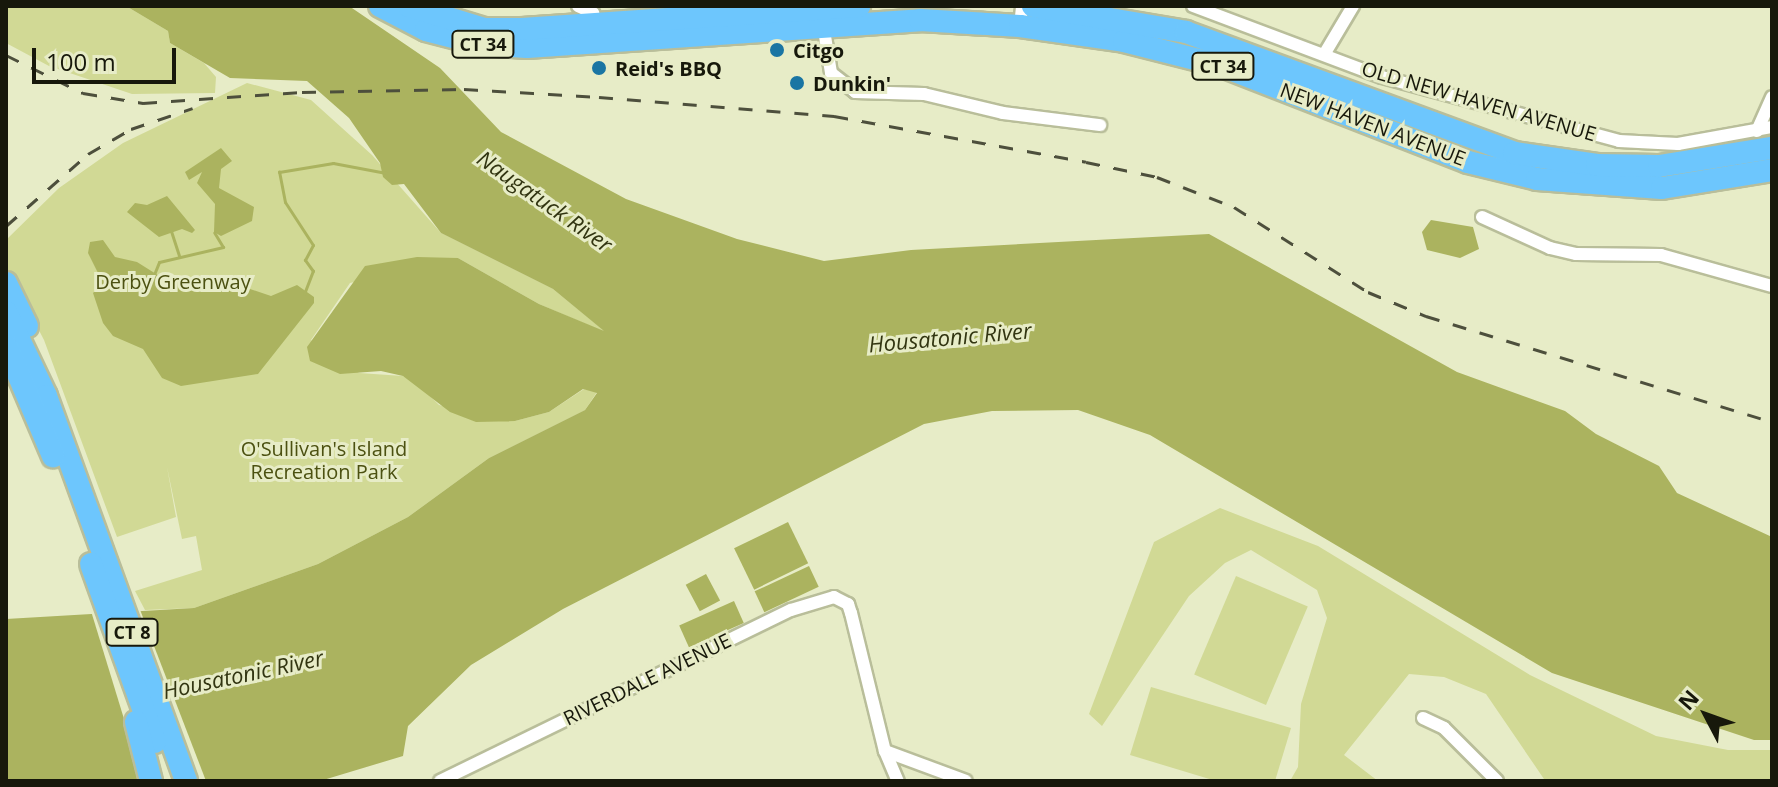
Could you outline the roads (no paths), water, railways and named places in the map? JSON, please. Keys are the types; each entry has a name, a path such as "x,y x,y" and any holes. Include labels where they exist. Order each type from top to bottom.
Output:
{"highway":[{"name":"CT 34","path":"380,6 426,30 480,44 527,47 594,21"},
{"name":"CT 34","path":"409,6 484,29 594,21"},
{"name":"NEW HAVEN AVENUE","path":"823,16 859,6"},
{"name":"NEW HAVEN AVENUE","path":"1033,6 1186,32 1420,132 1491,169 1577,185 1662,188 1772,170"},
{"name":"NEW HAVEN AVENUE","path":"594,21 823,16 920,20 1021,16 1210,63 1420,132 1514,153 1597,165 1691,164 1772,148"},
{"path":"7,286 57,402 71,486"},
{"name":"CT 8","path":"6,312 46,396 121,647 170,781"},
{"name":"CT 8","path":"6,346 71,486 186,781"},
{"path":"121,647 151,781"}],"street":[{"path":"578,6 594,21"},
{"name":"OLD NEW HAVEN AVENUE","path":"1193,6 1325,53 1382,77 1619,141 1678,144 1772,127"},
{"path":"1325,53 1353,6"},
{"path":"823,16 831,73 855,92 924,94 1003,113 1100,125"},
{"path":"1757,131 1772,97"},
{"path":"1482,217 1576,254 1661,255 1772,286"},
{"name":"RIVERDALE AVENUE","path":"440,781 458,775 806,603 839,598 851,613 885,751"},
{"path":"1423,718 1444,728 1497,781"},
{"path":"885,751 898,781"},
{"path":"885,751 966,781"}],"water":[{"path":"126,6 349,6 440,68 501,132 626,199 737,239 824,261 911,250 1209,234 1457,372 1565,411 1596,434 1659,466 1677,493 1772,537 1772,740 1754,740 1552,673 1150,435 1078,410 992,411 924,424 563,609 471,665 408,726 403,756 320,781 6,781 6,619 194,608 318,564 408,517 489,458 585,410 597,393 583,389 549,412 515,421 476,422 450,412 403,376 381,371 340,374 310,361 307,347 365,266 417,257 458,258 539,304 604,331 553,289 441,233 404,184 392,185 383,177 380,163 349,118 307,81 230,78 170,43 168,31"},
{"path":"221,148 232,161 221,169 219,188 254,207 252,221 221,236 214,232 215,204 197,183 202,172 189,180 185,172"},
{"path":"167,196 195,230 192,233 182,229 159,237 127,212 135,203 147,205"},
{"path":"1431,220 1473,227 1479,249 1460,258 1427,250 1422,232"},
{"path":"103,240 115,257 137,262 172,284 185,276 208,289 241,286 271,296 297,285 314,297 314,303 258,374 181,386 162,378 143,349 113,336 103,323 93,293 101,285 99,275 88,253 90,242"},
{"path":"788,522 808,563 754,590 734,548"},
{"path":"809,566 819,587 764,612 755,591"},
{"path":"706,574 720,600 700,611 686,585"},
{"path":"734,601 744,623 689,647 679,625"}],"waterway":[{"path":"304,294 313,271 305,260 313,245 285,202 279,172 333,163 386,173"},
{"path":"171,231 179,256"},
{"path":"153,277 159,262 223,247 214,232"}],"railway":[{"path":"6,55 83,93 143,103 302,92 464,89 599,97 834,116 1086,162 1157,177 1234,207 1368,292 1426,316 1772,422"},
{"path":"6,226 88,154 131,129 193,108"}],"place":[{"name":"Citgo","path":"777,50"},
{"name":"Reid's BBQ","path":"599,68"},
{"name":"Dunkin'","path":"797,83"}],"water label":[{"name":"Naugatuck River","path":"545,201"},
{"name":"Housatonic River","path":"950,337"},
{"name":"Housatonic River","path":"243,674"}],"park label":[{"name":"Derby Greenway","path":"173,281"},
{"name":"O'Sullivan's Island Recreation Park","path":"324,460"}]}
